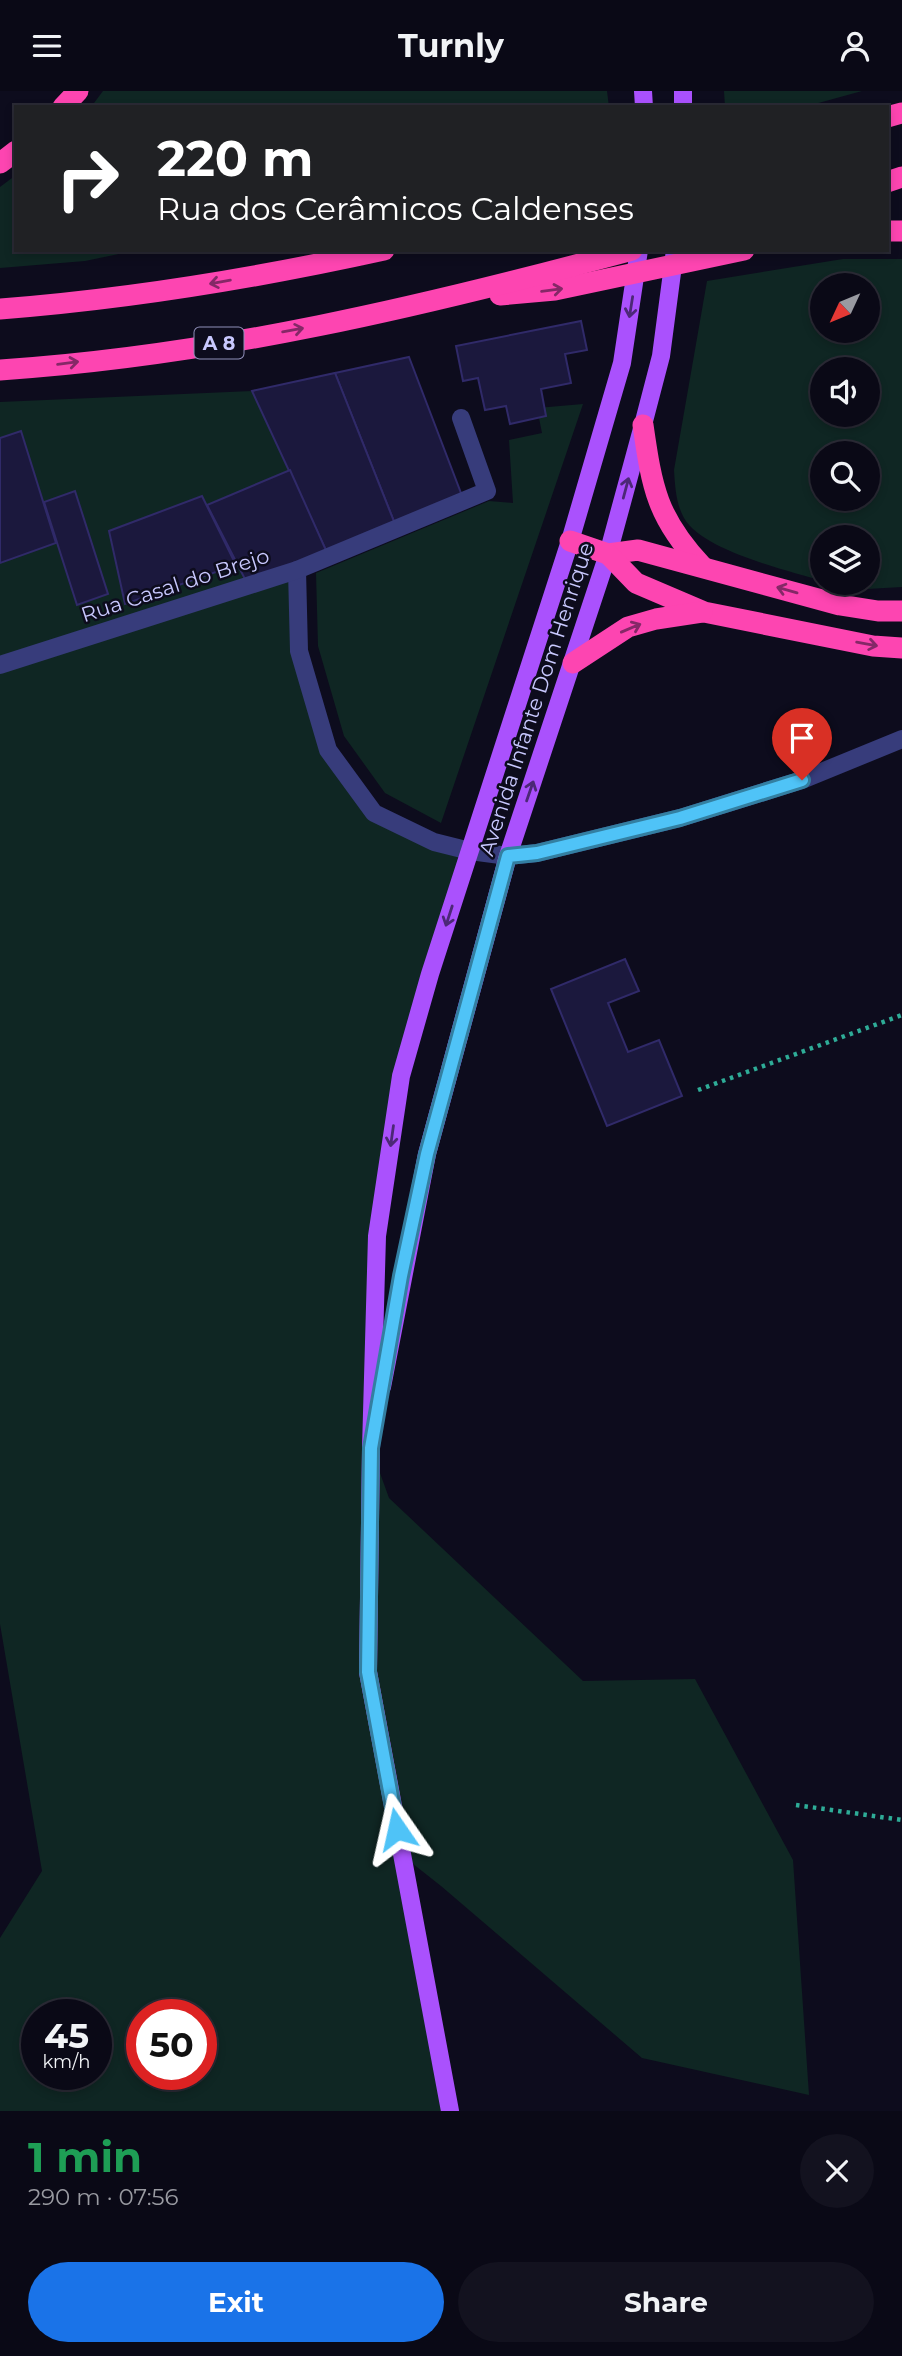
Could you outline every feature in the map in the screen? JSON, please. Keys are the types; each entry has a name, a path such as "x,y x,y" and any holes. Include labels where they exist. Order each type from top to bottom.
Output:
{"highway":[{"path":"66,105 78,91"},
{"path":"0,309 73,303 198,286 374,252"},
{"name":"A 8","path":"0,370 182,349 435,301 624,252"},
{"path":"435,301 555,290 735,252"},
{"path":"643,425 656,497 679,542 702,566"},
{"path":"570,541 608,554 638,551 702,566 840,605 878,611 902,611"},
{"path":"608,554 636,583 704,612 873,646 902,648"},
{"path":"573,663 628,627 656,619 704,612"}],"main road":[{"name":"Avenida Infante Dom Henrique","path":"450,2111 368,1672 377,1236 401,1076 570,541 622,363 639,252"},
{"name":"Avenida Infante Dom Henrique","path":"371,1448 401,1276 427,1154 508,856 608,554 661,356 675,252"}],"street":[{"path":"297,570 488,491 461,418"},
{"name":"Rua Casal do Brejo","path":"0,666 297,570 299,651 328,750 374,813 424,839 470,851 508,856 537,853 680,818 802,780 902,739"}],"path":[{"path":"698,1090 902,1015"},
{"path":"796,1805 902,1820"}],"green space":[{"path":"103,91 607,91 609,105 92,105"},
{"path":"724,91 862,91 811,105 725,105"},
{"path":"14,176 14,252 128,252 85,261 0,268 0,187"},
{"path":"843,259 902,259 902,587 880,588 880,525 810,525 810,577 727,550 694,530 684,518 675,489 674,470 707,281"},
{"path":"252,391 290,470 299,651 328,750 374,813 470,851 430,974 377,1236 371,1448 389,1498 583,1681 695,1679 793,1860 809,2095 642,2058 403,1856 450,2111 0,2111 0,1938 42,1871 0,1624 0,402"},
{"path":"583,404 441,823 385,793 344,736 318,646 316,573 489,501 513,503 509,440 542,433 537,408"}],"building":[{"path":"581,321 587,350 565,354 571,383 541,389 546,416 510,424 506,406 485,410 478,378 463,381 456,346"},
{"path":"409,357 464,501 397,529 335,373"},
{"path":"335,373 397,529 329,557 252,391"},
{"path":"21,431 56,543 0,563 0,438"},
{"path":"290,470 329,557 248,585 207,505"},
{"path":"75,491 108,594 77,605 44,502"},
{"path":"202,496 236,565 125,604 109,531"},
{"path":"625,959 639,991 608,1003 628,1052 659,1040 682,1096 607,1126 551,989"}],"route":[{"path":"397,1829 368,1672 371,1448 401,1276 427,1154 508,856 537,853 680,818 802,780"}]}
